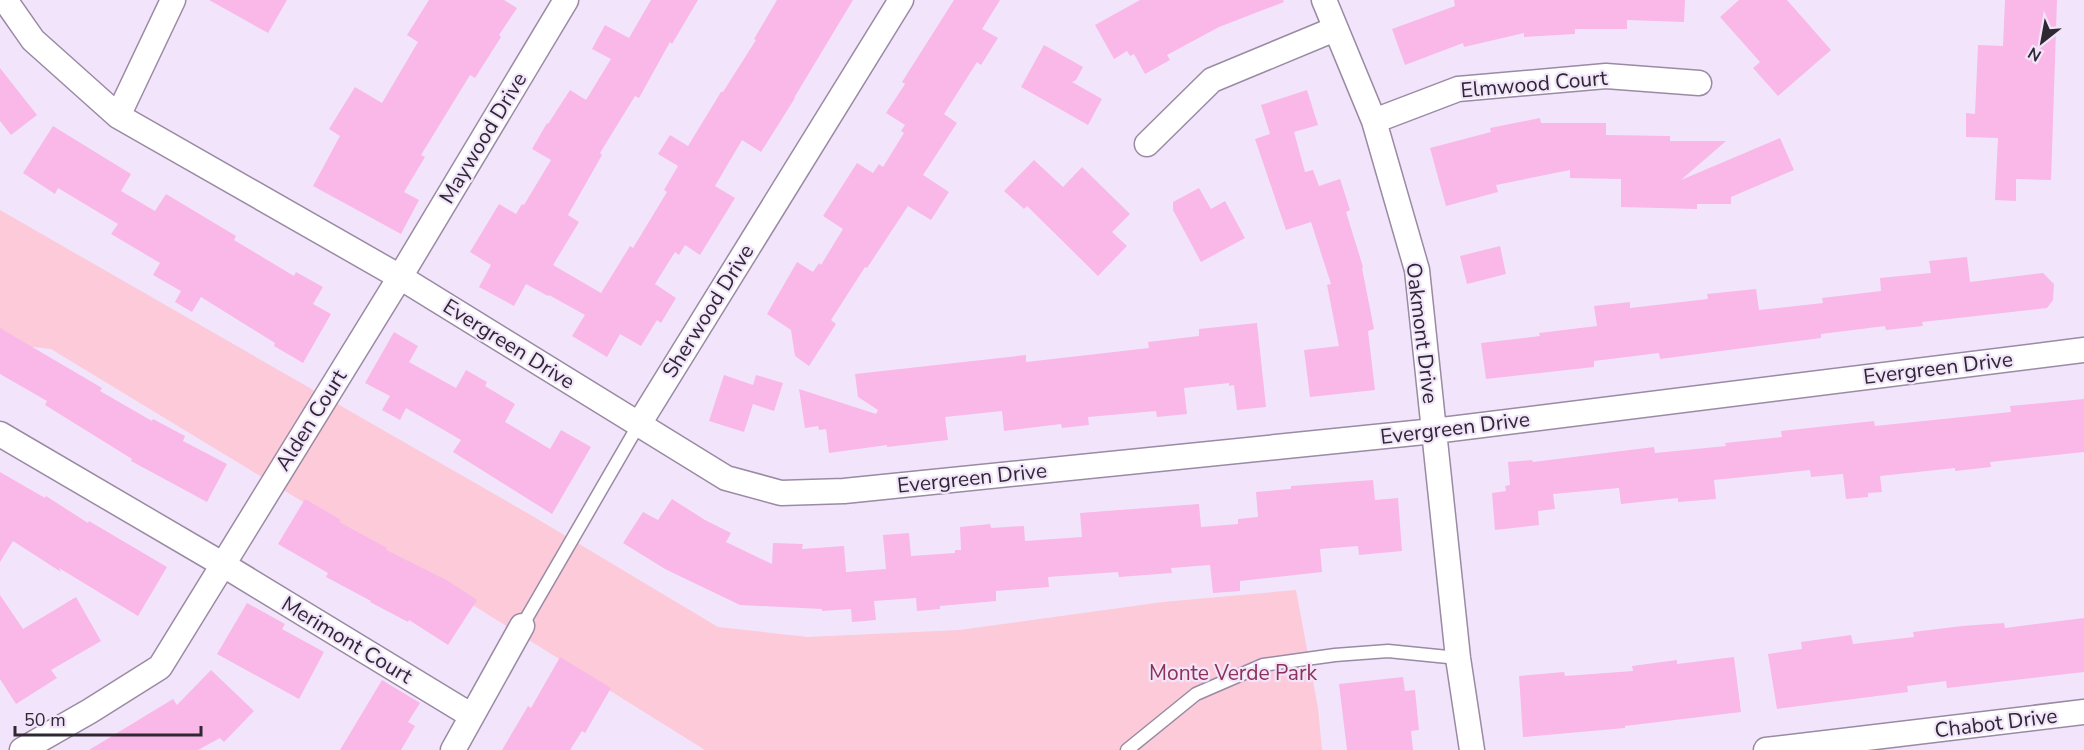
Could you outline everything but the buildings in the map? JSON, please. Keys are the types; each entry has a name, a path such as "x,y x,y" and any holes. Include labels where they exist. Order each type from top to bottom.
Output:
{"street":[{"name":"Evergreen Drive","path":"5,0 33,40 118,116 400,277 726,478 781,493 844,491 1434,431 2084,350"},
{"path":"118,116 173,0"},
{"name":"Maywood Drive","path":"400,277 566,0"},
{"name":"Sherwood Drive","path":"639,424 901,0"},
{"name":"Oakmont Drive","path":"1324,0 1374,121 1417,270 1458,658 1472,750"},
{"path":"1147,144 1212,80 1335,29"},
{"name":"Elmwood Court","path":"1374,121 1458,88 1606,76 1699,83"},
{"name":"Alden Court","path":"22,750 160,667 400,277"},
{"path":"0,434 222,564"},
{"name":"Merimont Court","path":"222,564 472,716"},
{"path":"453,750 522,626"},
{"name":"Chabot Drive","path":"1766,750 2084,712"}],"lane":[{"name":"Sherwood Drive","path":"522,626 639,424"},
{"path":"1127,750 1196,694 1263,665 1335,655 1388,651 1458,658"}],"green space":[{"name":"Monte Verde Park","path":"0,210 529,514 718,627 808,637 959,630 1163,602 1296,590 1318,708 1322,750 705,750 471,604 51,349 0,343"}]}
